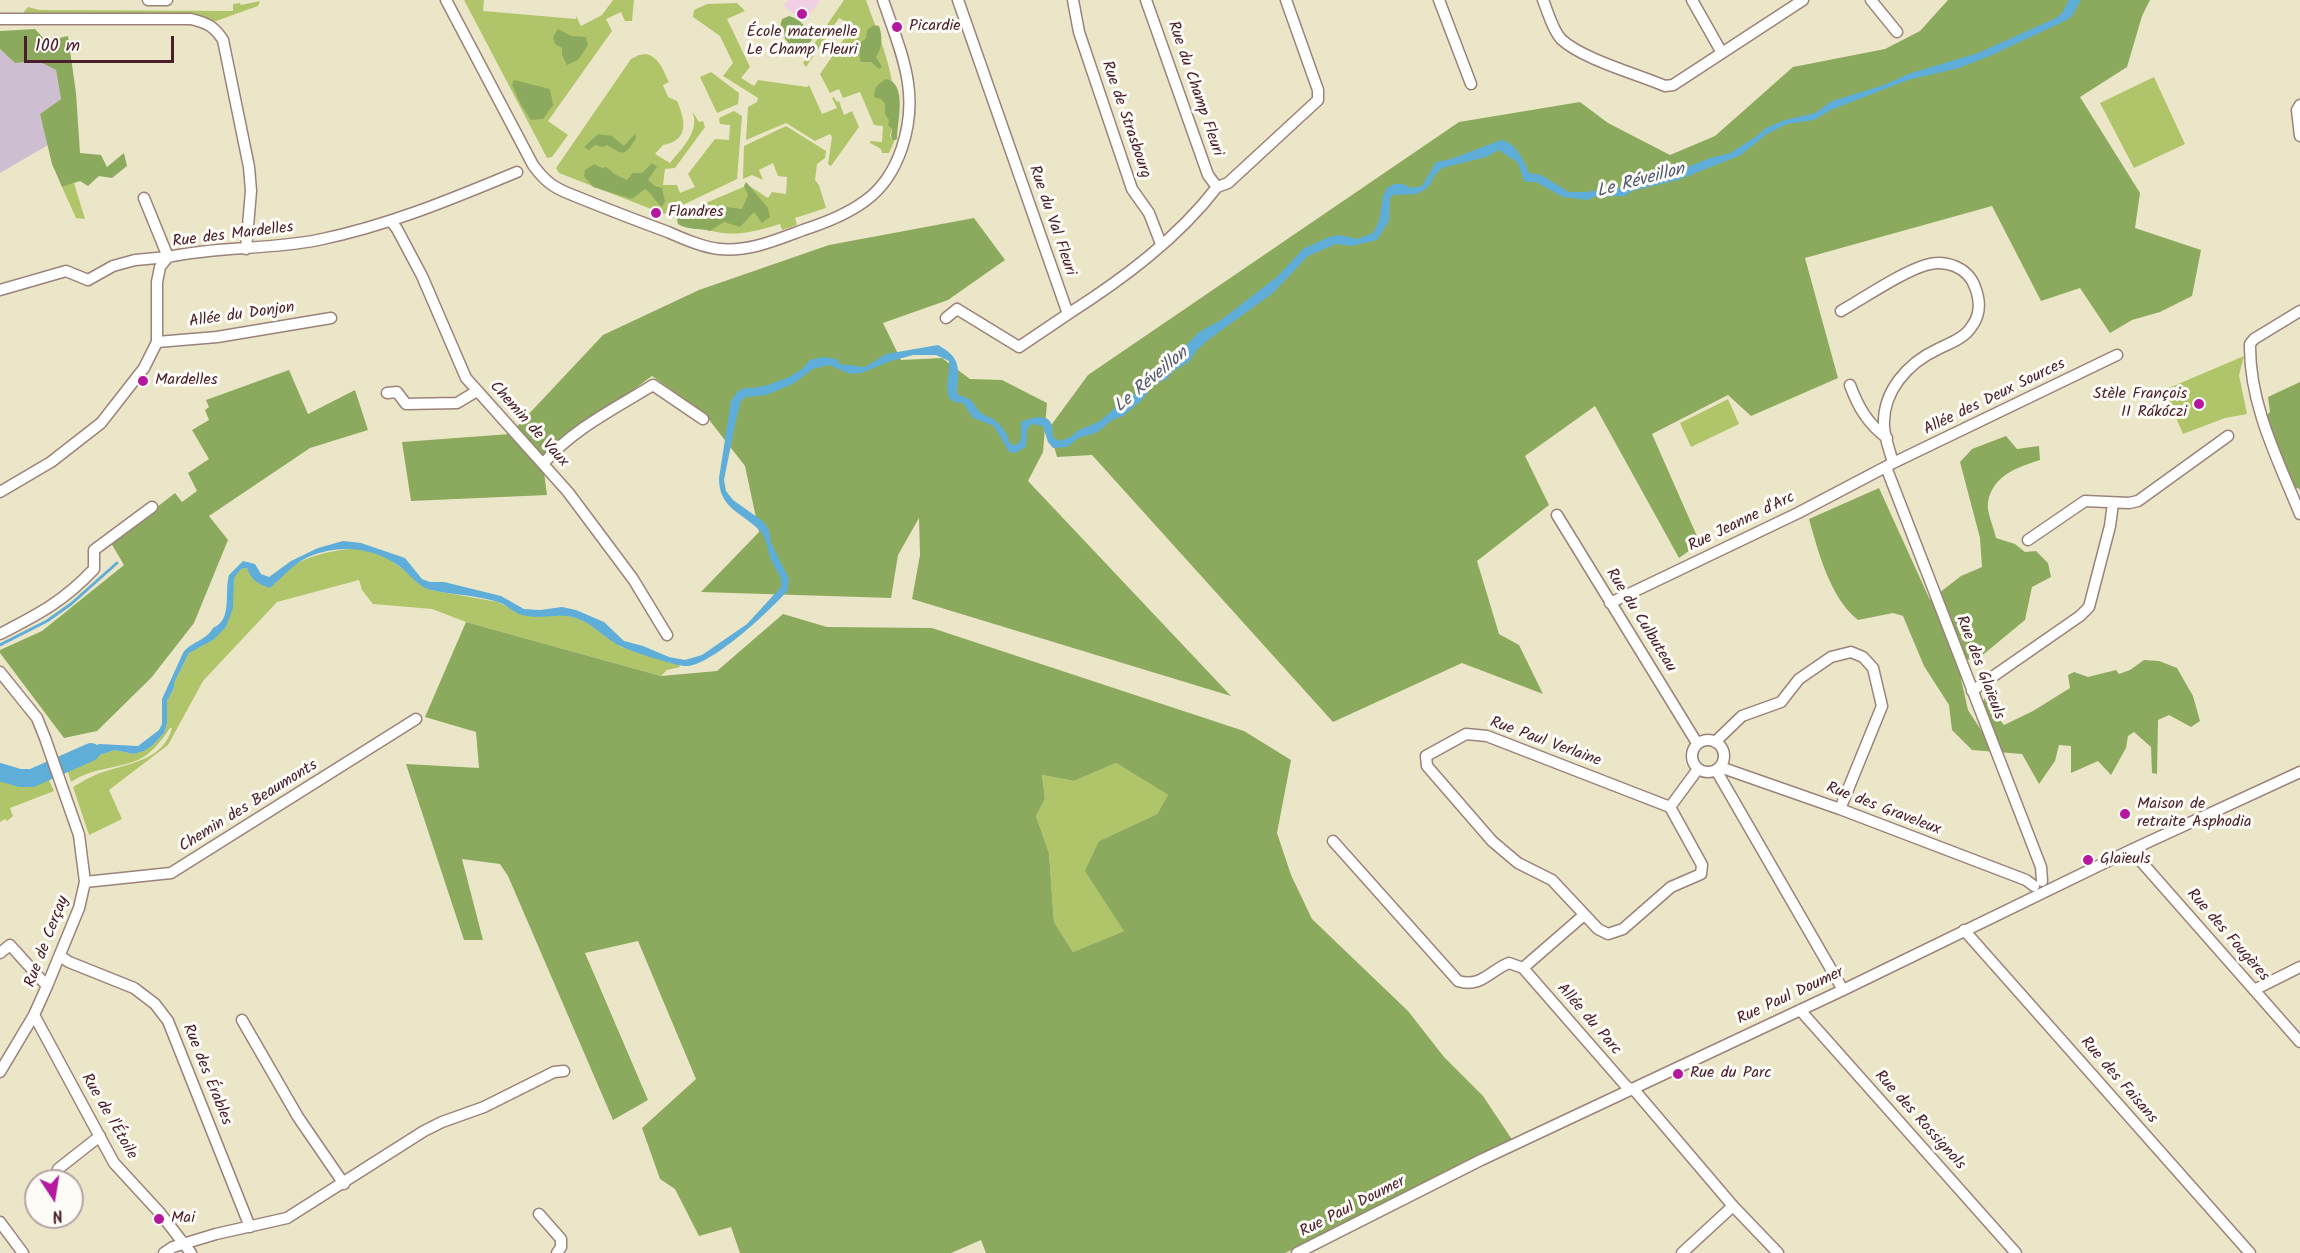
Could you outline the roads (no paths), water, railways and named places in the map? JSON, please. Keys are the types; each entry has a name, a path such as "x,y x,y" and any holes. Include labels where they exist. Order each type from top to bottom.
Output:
{"street":[{"path":"148,0 166,0"},
{"path":"446,0 543,180 570,194 695,243 719,249 751,248 827,222 867,200 890,172 905,139 910,105 903,60 883,0"},
{"name":"Rue du Val Fleuri","path":"958,0 1068,314"},
{"name":"Rue de Strasbourg","path":"1073,0 1079,32 1132,189 1149,213 1161,244"},
{"name":"Rue du Champ Fleuri","path":"1146,0 1208,175 1217,187"},
{"path":"946,318 957,309 1019,347 1108,288 1196,215 1217,187 1228,183 1309,110 1318,100 1318,90 1286,0"},
{"path":"1439,0 1471,84"},
{"path":"1543,0 1561,38 1584,54 1665,86 1673,85 1803,0"},
{"path":"1692,0 1722,53"},
{"path":"1871,0 1898,32"},
{"path":"0,19 190,20 210,24 223,40 249,167 250,191 246,249"},
{"path":"2300,105 2297,110 2300,136"},
{"name":"Rue des Mardelles","path":"0,492 51,462 101,423 144,368 157,342 157,282 160,267 168,257 185,253 246,249 318,240 391,221 517,172"},
{"path":"0,290 66,271 88,280 113,266 135,260 168,257 144,198"},
{"name":"Chemin de Vaux","path":"391,221 422,276 465,378 568,492 633,579 667,635"},
{"name":"Rue des Glaïeuls","path":"1841,312 1917,269 1936,263 1958,267 1973,280 1976,288 1979,309 1972,327 1956,340 1915,362 1898,380 1887,405 1884,427 1890,465 1972,691 2041,867 2037,888"},
{"path":"2300,311 2250,344 2251,373 2261,416 2300,514"},
{"name":"Allée du Donjon","path":"157,342 217,337 331,318"},
{"name":"Allée des Deux Sources","path":"1890,465 2117,356"},
{"path":"543,464 549,456 590,424 653,385 703,420"},
{"path":"1850,385 1857,404 1873,428 1887,438"},
{"path":"387,393 397,392 406,404 457,403 477,391"},
{"path":"2028,540 2085,501 2129,503 2138,501 2228,436"},
{"name":"Rue Jeanne d'Arc","path":"1610,603 1798,513 1890,465"},
{"path":"1972,691 2080,616 2089,607 2110,526 2113,503"},
{"path":"0,634 40,614 73,591 94,569 93,550 152,507"},
{"name":"Rue du Culbuteau","path":"1557,515 1697,743"},
{"path":"1715,742 1742,716 1781,702 1799,679 1830,657 1851,652 1863,657 1873,668 1882,706 1840,809"},
{"name":"Rue de Cerçay","path":"0,672 37,718 61,779 79,835 85,882 79,908 48,986 34,1016 0,1072"},
{"name":"Chemin des Beaumonts","path":"85,882 171,873 416,719"},
{"name":"Rue Paul Verlaine","path":"1466,734 1487,736 1670,807 1702,865 1701,874 1671,887 1623,928 1608,934 1598,930 1552,880 1518,863 1492,841 1426,766 1426,756 1466,734"},
{"path":"1706,740 1715,742 1722,748 1724,755 1718,768 1705,772 1698,769 1692,762 1691,754 1697,743 1706,740"},
{"path":"1718,768 1843,990"},
{"name":"Rue des Graveleux","path":"1718,768 1840,809 2026,880 2037,888 2052,881 2056,886"},
{"path":"1670,807 1698,769"},
{"name":"Rue Paul Doumer","path":"1297,1253 1481,1160 1843,990 1964,930 2037,888 2056,886 2300,772"},
{"path":"1333,841 1458,981 1468,984 1482,980 1509,963 1523,968 1584,915"},
{"name":"Rue des Fougères","path":"2131,850 2300,1042"},
{"name":"Rue des Faisans","path":"1964,930 2250,1253"},
{"path":"0,953 10,945 48,986"},
{"name":"Rue des Érables","path":"60,956 134,988 155,1004 168,1021 250,1227"},
{"path":"2254,990 2300,967"},
{"name":"Allée du Parc","path":"1523,968 1626,1086 1633,1088"},
{"name":"Rue des Rossignols","path":"1800,1010 2016,1253"},
{"name":"Rue de l'Étoile","path":"34,1016 114,1163 191,1253"},
{"path":"242,1020 298,1117 344,1184"},
{"path":"164,1253 184,1243 286,1218 344,1184 424,1131 482,1102 554,1071 564,1071"},
{"path":"1633,1088 1733,1206 1778,1253"},
{"path":"57,1169 100,1136"},
{"path":"1682,1253 1733,1206"},
{"path":"539,1214 561,1239 561,1247 557,1253"},
{"path":"0,1222 23,1253"}],"water":[{"path":"2069,0 2081,0 2072,16 2067,20 1992,55 1959,68 1908,80 1831,110 1814,120 1787,124 1767,134 1741,155 1678,180 1632,191 1625,196 1593,197 1588,200 1563,197 1536,182 1526,182 1518,163 1499,150 1486,157 1442,168 1424,190 1416,194 1393,195 1390,198 1389,221 1377,240 1351,246 1336,244 1308,256 1273,293 1208,340 1196,351 1190,361 1171,373 1168,378 1154,385 1141,401 1123,416 1112,420 1098,432 1079,438 1067,447 1053,448 1048,442 1043,426 1032,424 1027,429 1026,447 1015,453 1009,452 994,426 973,418 963,403 954,402 949,398 947,389 949,361 936,355 913,355 862,373 850,374 829,365 813,369 793,384 766,395 746,397 741,401 736,420 724,480 726,491 733,500 764,522 769,530 771,543 789,579 788,590 741,635 699,663 683,666 622,647 589,624 569,616 522,615 501,603 427,589 399,566 367,551 332,550 303,560 270,588 256,581 247,568 241,569 234,578 233,608 226,627 213,640 189,653 174,683 174,688 167,701 167,724 164,733 144,751 133,754 115,750 69,765 68,759 99,744 138,746 159,730 162,724 162,699 183,653 206,636 223,619 227,605 229,575 243,561 255,564 261,574 269,577 291,561 318,548 343,541 361,543 405,558 422,579 430,582 444,582 501,596 524,609 540,610 562,607 576,610 604,622 624,641 669,657 685,660 702,655 747,624 781,587 780,577 770,558 763,534 727,503 720,488 719,478 731,401 738,391 768,385 789,377 802,369 810,360 822,357 837,359 840,364 865,367 886,354 938,345 951,354 957,364 958,395 970,400 982,413 998,423 1009,442 1013,445 1018,444 1021,438 1021,422 1039,417 1048,419 1053,437 1059,441 1100,421 1127,401 1199,332 1221,320 1278,276 1303,249 1329,237 1340,235 1357,239 1373,233 1379,221 1383,196 1387,188 1394,184 1403,184 1411,188 1422,186 1436,162 1451,159 1501,140 1515,148 1529,173 1541,175 1569,192 1625,187 1665,176 1710,158 1739,151 1766,128 1785,120 1815,113 1832,101 1884,85 1908,74 1978,53 2056,18 2062,13"}],"waterway":[{"name":"Le Réveillon","path":"1733,153 1755,139"},
{"path":"0,645 47,621 71,604 117,563"},
{"name":"Le Réveillon","path":"0,772 20,778 32,778 91,752"}],"place":[{"name":"École maternelle Le Champ Fleuri","path":"802,14"},
{"name":"Picardie","path":"897,27"},
{"name":"Flandres","path":"656,213"},
{"name":"Mardelles","path":"143,381"},
{"name":"Stèle François II Rákóczi","path":"2199,404"},
{"name":"Maison de retraite Asphodia","path":"2125,814"},
{"name":"Glaïeuls","path":"2088,860"},
{"name":"Rue du Parc","path":"1678,1074"},
{"name":"Mai","path":"159,1219"}]}
